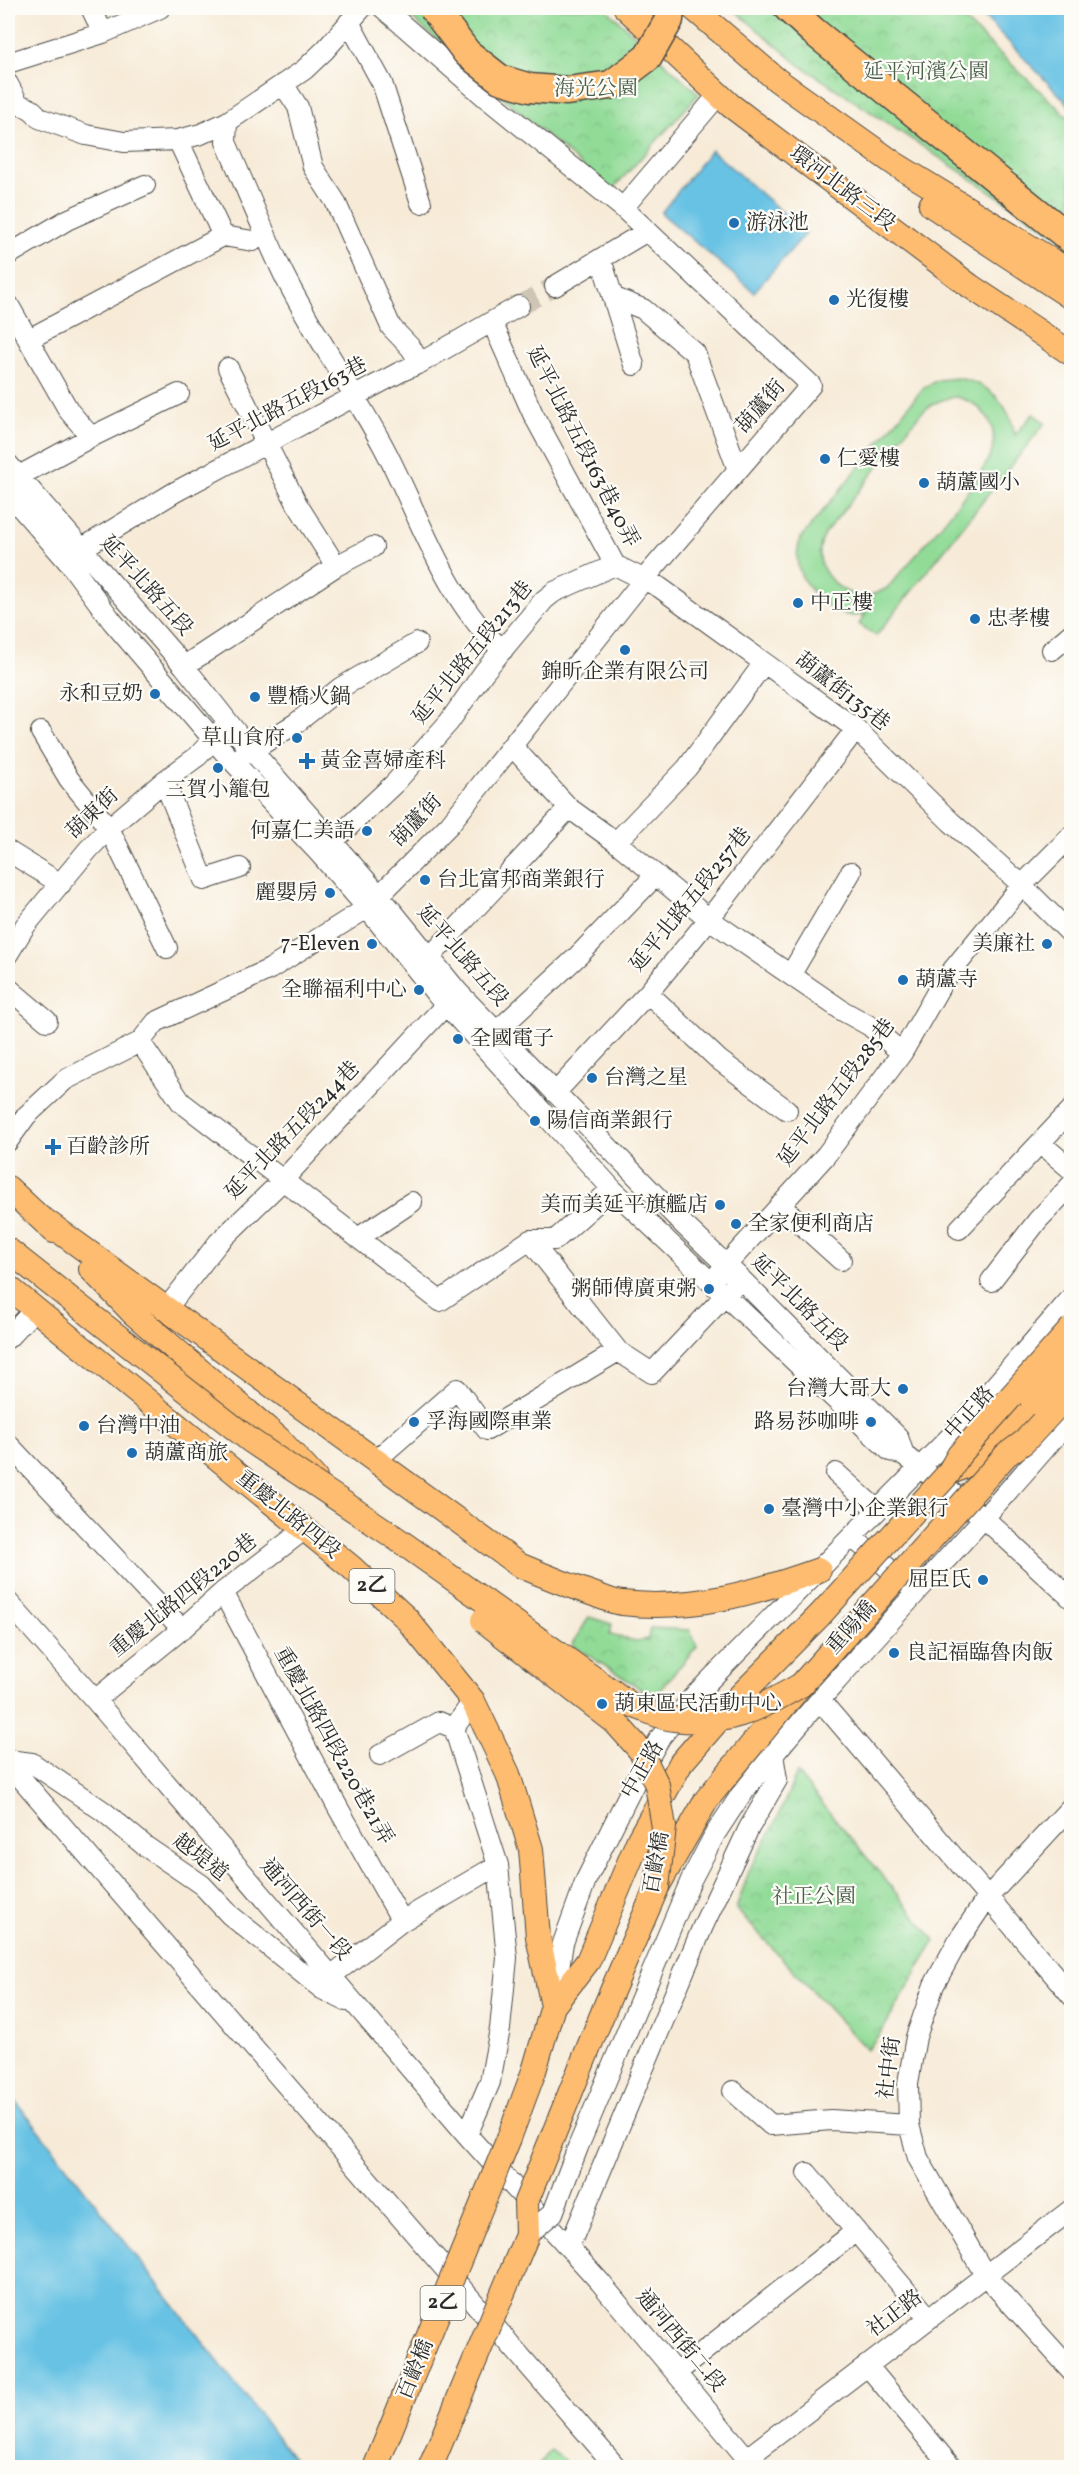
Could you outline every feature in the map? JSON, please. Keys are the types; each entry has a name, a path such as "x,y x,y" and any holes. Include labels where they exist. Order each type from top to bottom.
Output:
{"highway":[{"path":"434,8 467,53 500,79 530,88 567,91 611,85 648,57 669,20 670,8"},
{"path":"788,8 813,31 1071,240"}],"main road":[{"name":"環河北路三段","path":"626,8 719,94 970,286 1071,354"},
{"path":"693,8 777,80 895,164 1071,273"},
{"path":"895,164 922,199 1071,298"},
{"name":"2乙","path":"8,1188 44,1220"},
{"path":"44,1220 510,1559 566,1585 620,1603 673,1605 728,1598 765,1589 819,1570"},
{"name":"百齡橋","path":"44,1220 133,1313 278,1438 316,1479 437,1586 615,1722 640,1750 657,1785 664,1827 657,1887 526,2202 527,2235 430,2468"},
{"path":"8,1250 251,1441 387,1532 630,1704 673,1719 723,1720 758,1710 801,1685"},
{"name":"重慶北路四段","path":"8,1287 351,1567 406,1618 473,1701 508,1774 531,1849 538,1937 553,2006 534,2071 509,2138"},
{"name":"重陽橋","path":"681,1763 732,1704 820,1615 948,1474 959,1455 1071,1328"},
{"path":"948,1474 970,1463 1016,1414 1033,1402 1071,1359"},
{"name":"重陽橋","path":"657,1887 707,1799 801,1685 1006,1455 1024,1442 1071,1390"},
{"path":"1006,1455 1033,1402"},
{"name":"中正路","path":"553,2006 588,1961 639,1839 681,1763"},
{"name":"百齡橋","path":"375,2468 509,2138"}],"street":[{"path":"91,8 103,33"},
{"path":"8,63 103,33 160,8"},
{"name":"葫蘆街","path":"140,1042 156,1022 270,969 373,901 449,825 645,578 805,392 622,208 484,96 383,8"},
{"path":"8,84 19,105 35,112 39,118 86,135 123,142 178,140 227,122 284,84 312,63 355,15 382,83 421,202"},
{"path":"284,84 298,107 313,167 335,201 391,327 417,358"},
{"path":"622,208 719,94"},
{"path":"227,122 225,141 284,275 313,329 383,445 458,595 479,628 503,650"},
{"path":"178,140 222,236"},
{"path":"8,255 67,220 145,185"},
{"path":"555,286 647,231"},
{"path":"29,339 222,236 253,242"},
{"path":"601,259 615,298 633,365"},
{"path":"615,298 643,309 695,353 738,470"},
{"path":"8,304 69,411 91,437"},
{"name":"延平北路五段163巷","path":"73,554 175,492 354,398 400,372 417,358 456,343 519,306"},
{"name":"延平北路五段163巷40弄","path":"492,322 533,414 615,565 645,578"},
{"path":"228,368 297,504 336,566"},
{"path":"13,470 91,437 179,394"},
{"name":"延平北路五段","path":"13,470 73,554 184,666 251,750 332,842 373,901 612,1189 890,1451 911,1461 984,1518 1071,1599"},
{"path":"8,493 73,554 112,621 233,762 373,901"},
{"path":"184,666 336,566 373,546"},
{"name":"延平北路五段213巷","path":"332,842 395,783 449,722 484,672 544,600 554,592 615,565"},
{"name":"葫蘆街135巷","path":"645,578 856,729 951,822 1022,885 1071,935"},
{"path":"1052,650 1071,633"},
{"path":"233,762 295,724 340,688 417,643"},
{"path":"616,842 687,768 764,663"},
{"name":"葫東街","path":"8,954 25,926 88,850 109,828 164,781 198,756 228,722"},
{"name":"延平北路五段257巷","path":"555,1093 648,993 709,919 856,729"},
{"path":"42,732 69,779 109,828 167,948"},
{"path":"512,746 569,808 616,842 709,919 843,1011 870,1026 902,1053"},
{"path":"164,781 204,880 240,868"},
{"path":"430,957 569,808"},
{"name":"延平北路五段285巷","path":"719,1288 727,1265 826,1155 902,1053 942,983 1022,885 1071,835"},
{"path":"8,851 61,884"},
{"path":"790,974 851,872"},
{"path":"496,1032 578,956 657,875"},
{"name":"延平北路五段","path":"373,901 430,957 452,998 496,1032 685,1226 727,1265 898,1437 911,1461"},
{"path":"8,988 47,1022"},
{"path":"648,993 718,1060 787,1110"},
{"name":"延平北路五段244巷","path":"167,1308 218,1243 282,1181 452,998"},
{"path":"8,1141 26,1116 65,1080 140,1042 181,1102 440,1301 530,1240 555,1240 612,1189"},
{"path":"959,1229 1071,1109"},
{"path":"1040,1143 1071,1170"},
{"path":"991,1281 1038,1220 1071,1184"},
{"path":"358,1238 412,1202"},
{"path":"780,1205 841,1260"},
{"path":"530,1240 618,1351 652,1373 719,1288 741,1279"},
{"name":"中正路","path":"553,2006 563,1943 586,1880 637,1778 660,1738 692,1698 877,1510 911,1461 951,1436 1071,1297"},
{"path":"8,1338 36,1308"},
{"path":"376,1460 458,1389 487,1430 618,1351"},
{"path":"1024,1352 1071,1395"},
{"path":"568,2247 703,1926 749,1828 777,1780 773,1754 1071,1417"},
{"path":"8,1444 182,1629"},
{"path":"836,1473 877,1510"},
{"name":"重慶北路四段220巷","path":"95,1700 182,1629 223,1592 305,1529"},
{"path":"852,1537 917,1593"},
{"name":"重慶北路四段220巷21弄","path":"223,1592 337,1806 402,1921"},
{"name":"通河西街一段","path":"8,1602 95,1700 467,2135 568,2247"},
{"path":"454,1728 473,1701"},
{"path":"820,1701 1071,1996"},
{"path":"380,1755 438,1722 454,1728"},
{"path":"454,1728 498,1865 507,1958 500,2030 490,2082 467,2135"},
{"name":"百齡橋","path":"527,2235 553,2213 578,2147 691,1881 715,1834 740,1796 773,1754"},
{"path":"8,1762 617,2468"},
{"name":"越堤道","path":"8,1762 32,1763 103,1811 145,1846 202,1885 230,1915 322,1989 356,2007"},
{"name":"社中街","path":"1071,1806 987,1898 958,1941 930,1996 916,2037 908,2083 909,2125 918,2158 985,2275 1071,2371"},
{"path":"331,1976 402,1921 498,1865"},
{"path":"734,2091 771,2125 831,2120 909,2125"},
{"path":"807,2173 929,2318"},
{"name":"社正路","path":"751,2463 867,2365 1071,2209"},
{"path":"676,2373 856,2231"},
{"name":"通河西街二段","path":"568,2247 751,2463"},
{"path":"867,2365 952,2468"}],"green space":[{"name":"海光公園","path":"400,8 605,8 699,94 611,191"},
{"name":"延平河濱公園","path":"732,8 951,8 1071,120 1071,245 798,64"},
{"path":"958,378 989,390 1003,404 1015,435 1033,414 1045,423 876,636 859,624 866,614 852,616 838,612 814,594 798,567 800,539 924,387 938,380","holes":["956,397 979,408 985,415 994,438 988,460 978,477 946,519 887,588 865,596 856,595 840,587 827,574 820,558 821,544 827,531 919,415 940,401"]},
{"path":"589,1617 612,1624 610,1635 636,1641 648,1639 650,1628 690,1630 697,1646 654,1697 572,1645"},
{"name":"社正公園","path":"797,1773 935,1940 884,2028 867,2050 736,1909 750,1868 774,1826"},
{"path":"551,2450 572,2467 537,2467"}],"water":[{"path":"976,8 1071,8 1071,107"},
{"name":"游泳池","path":"711,150 806,233 754,292 661,213"},
{"path":"8,2091 300,2467 8,2467"}],"tunnel":[{"path":"519,306 555,286"}],"place":[{"name":"游泳池","path":"734,223"},
{"name":"光復樓","path":"834,300"},
{"name":"仁愛樓","path":"825,459"},
{"name":"葫蘆國小","path":"924,483"},
{"name":"中正樓","path":"798,603"},
{"name":"忠孝樓","path":"975,619"},
{"name":"錦昕企業有限公司","path":"625,650"},
{"name":"永和豆奶","path":"155,694"},
{"name":"豐橋火鍋","path":"255,697"},
{"name":"草山食府","path":"297,738"},
{"name":"黃金喜婦產科","path":"307,761"},
{"name":"三賀小籠包","path":"218,768"},
{"name":"何嘉仁美語","path":"367,831"},
{"name":"台北富邦商業銀行","path":"425,880"},
{"name":"麗嬰房","path":"330,893"},
{"name":"7-Eleven","path":"372,944"},
{"name":"美廉社","path":"1047,944"},
{"name":"葫蘆寺","path":"903,980"},
{"name":"全聯福利中心","path":"419,990"},
{"name":"全國電子","path":"458,1039"},
{"name":"台灣之星","path":"592,1078"},
{"name":"陽信商業銀行","path":"535,1121"},
{"name":"百齡診所","path":"53,1147"},
{"name":"美而美延平旗艦店","path":"720,1205"},
{"name":"全家便利商店","path":"736,1224"},
{"name":"粥師傅廣東粥","path":"709,1289"},
{"name":"台灣大哥大","path":"903,1389"},
{"name":"孚海國際車業","path":"414,1422"},
{"name":"路易莎咖啡","path":"871,1422"},
{"name":"台灣中油","path":"84,1426"},
{"name":"葫蘆商旅","path":"132,1453"},
{"name":"臺灣中小企業銀行","path":"769,1509"},
{"name":"屈臣氏","path":"983,1580"},
{"name":"良記福臨魯肉飯","path":"894,1653"},
{"name":"葫東區民活動中心","path":"602,1704"}]}
